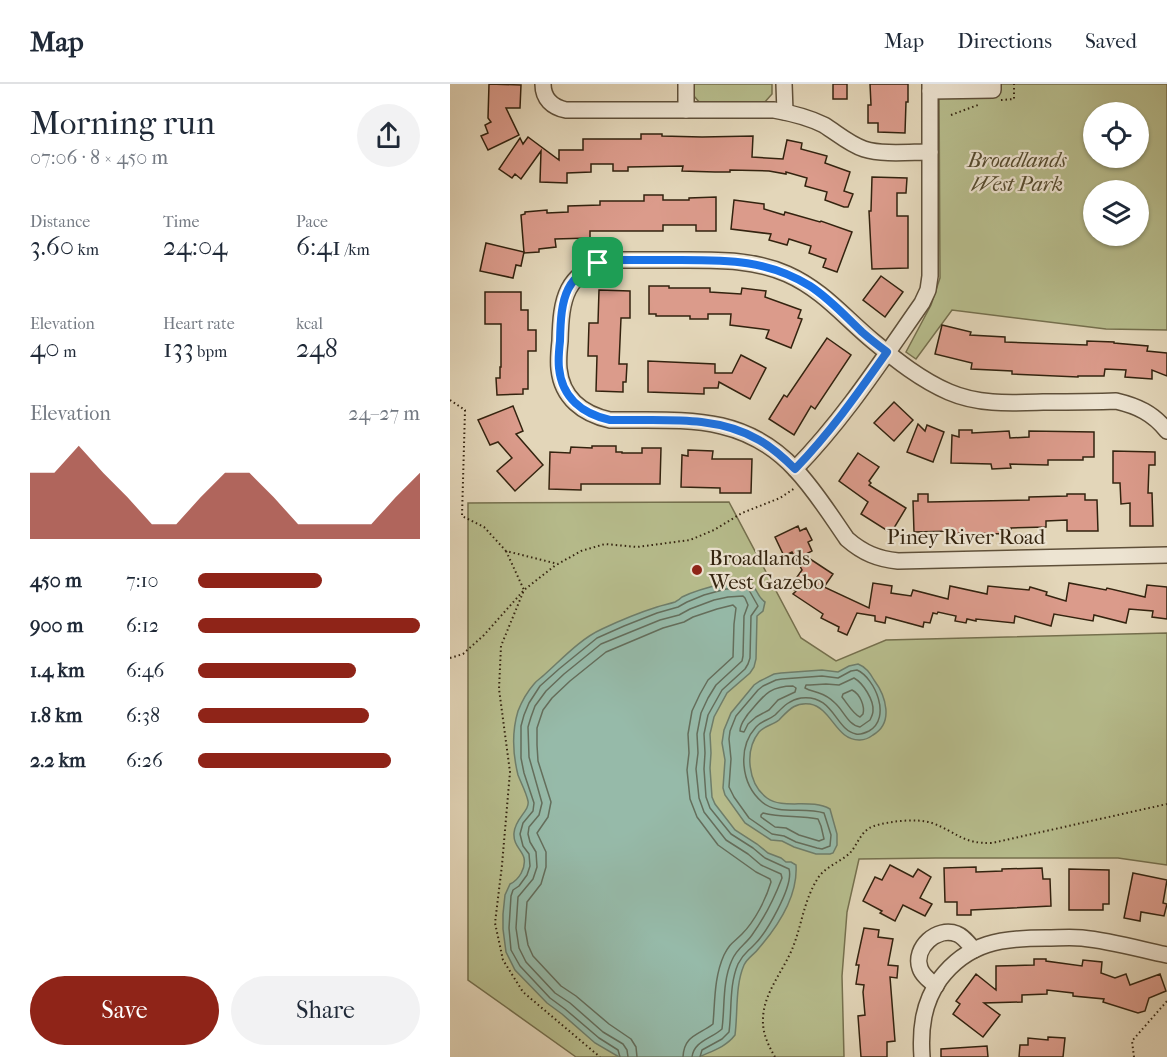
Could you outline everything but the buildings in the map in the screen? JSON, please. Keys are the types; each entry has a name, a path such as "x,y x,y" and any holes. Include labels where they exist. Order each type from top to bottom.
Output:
{"street":[{"path":"543,84 546,97 554,113 566,110 774,110 804,117 823,125 866,150 930,152"},
{"path":"686,84 686,110"},
{"path":"784,84 784,112"},
{"path":"799,474 922,303 928,290 930,276 930,87 993,90 993,84"},
{"name":"Piney River Road","path":"887,352 831,302 809,286 788,274 765,266 741,261 717,260 611,260 598,263 575,279 563,283 559,367 567,392 568,406 610,420 696,421 737,430 778,453 799,474 848,539 857,548 870,555 884,560 898,561 1167,555"},
{"path":"887,352 930,382 950,393 972,399 1007,403 1116,401 1147,412 1165,424"},
{"path":"936,986 921,971 919,965 922,947 929,939 937,934 955,933 974,950"},
{"path":"922,1057 920,1038 923,1017 928,1000 936,986 959,959 988,943 1021,938 1080,938 1167,955"}],"path":[{"path":"451,400 465,410 462,516 484,527 506,551 524,590 501,646 499,689 510,772 495,922 503,960 523,992 600,1057"},
{"path":"450,658 463,654 470,648 524,590 558,564 581,551 605,544 637,548 690,540 714,530 742,513 792,491 799,474"},
{"path":"506,551 558,564"},
{"path":"775,1057 763,1029 763,1015 770,992 797,937 806,901 819,876 850,853 872,826 919,820 934,824 967,841 992,843 1167,804"},
{"path":"1134,1057 1132,1041 1167,1001"}],"green space":[{"path":"693,84 772,84 772,94 764,103 700,103 693,95"},
{"name":"Broadlands West Park","path":"939,84 1167,84 1167,330 1106,329 952,310 916,359 906,352 931,305 940,278"},
{"path":"729,502 801,638 836,661 886,640 1167,633 1167,865 1118,858 859,859 847,912 842,976 844,1057 576,1057 468,980 468,503"}],"water":[{"path":"749,582 765,602 763,611 757,616 756,659 750,673 727,693 714,717 710,734 712,797 735,830 768,853 796,865 794,888 780,920 744,965 738,990 735,1035 727,1043 699,1057 619,1057 595,1043 547,1003 515,970 506,952 503,929 505,895 510,884 516,880 524,866 523,855 515,841 514,833 528,805 515,759 514,735 518,711 535,683 594,633 636,614 675,602 698,591 726,583"},
{"path":"858,664 871,675 882,694 886,717 880,730 865,739 852,739 839,730 824,711 810,704 800,704 779,720 763,728 751,748 752,776 761,792 767,798 781,803 814,804 830,809 837,834 837,845 833,853 816,854 782,841 771,840 745,823 725,795 723,788 725,760 722,743 724,730 731,713 754,685 774,674 822,670 838,672"}],"place":[{"name":"Broadlands West Gazebo","path":"697,570"}],"route":[{"path":"611,260 717,260 741,261 765,266 788,274 809,286 831,302 887,352 833,427 795,469 778,453 758,440 737,430 716,424 696,421 610,420 597,417 584,411 573,401 561,379 559,367 563,300 575,279 598,263 611,260"}]}
